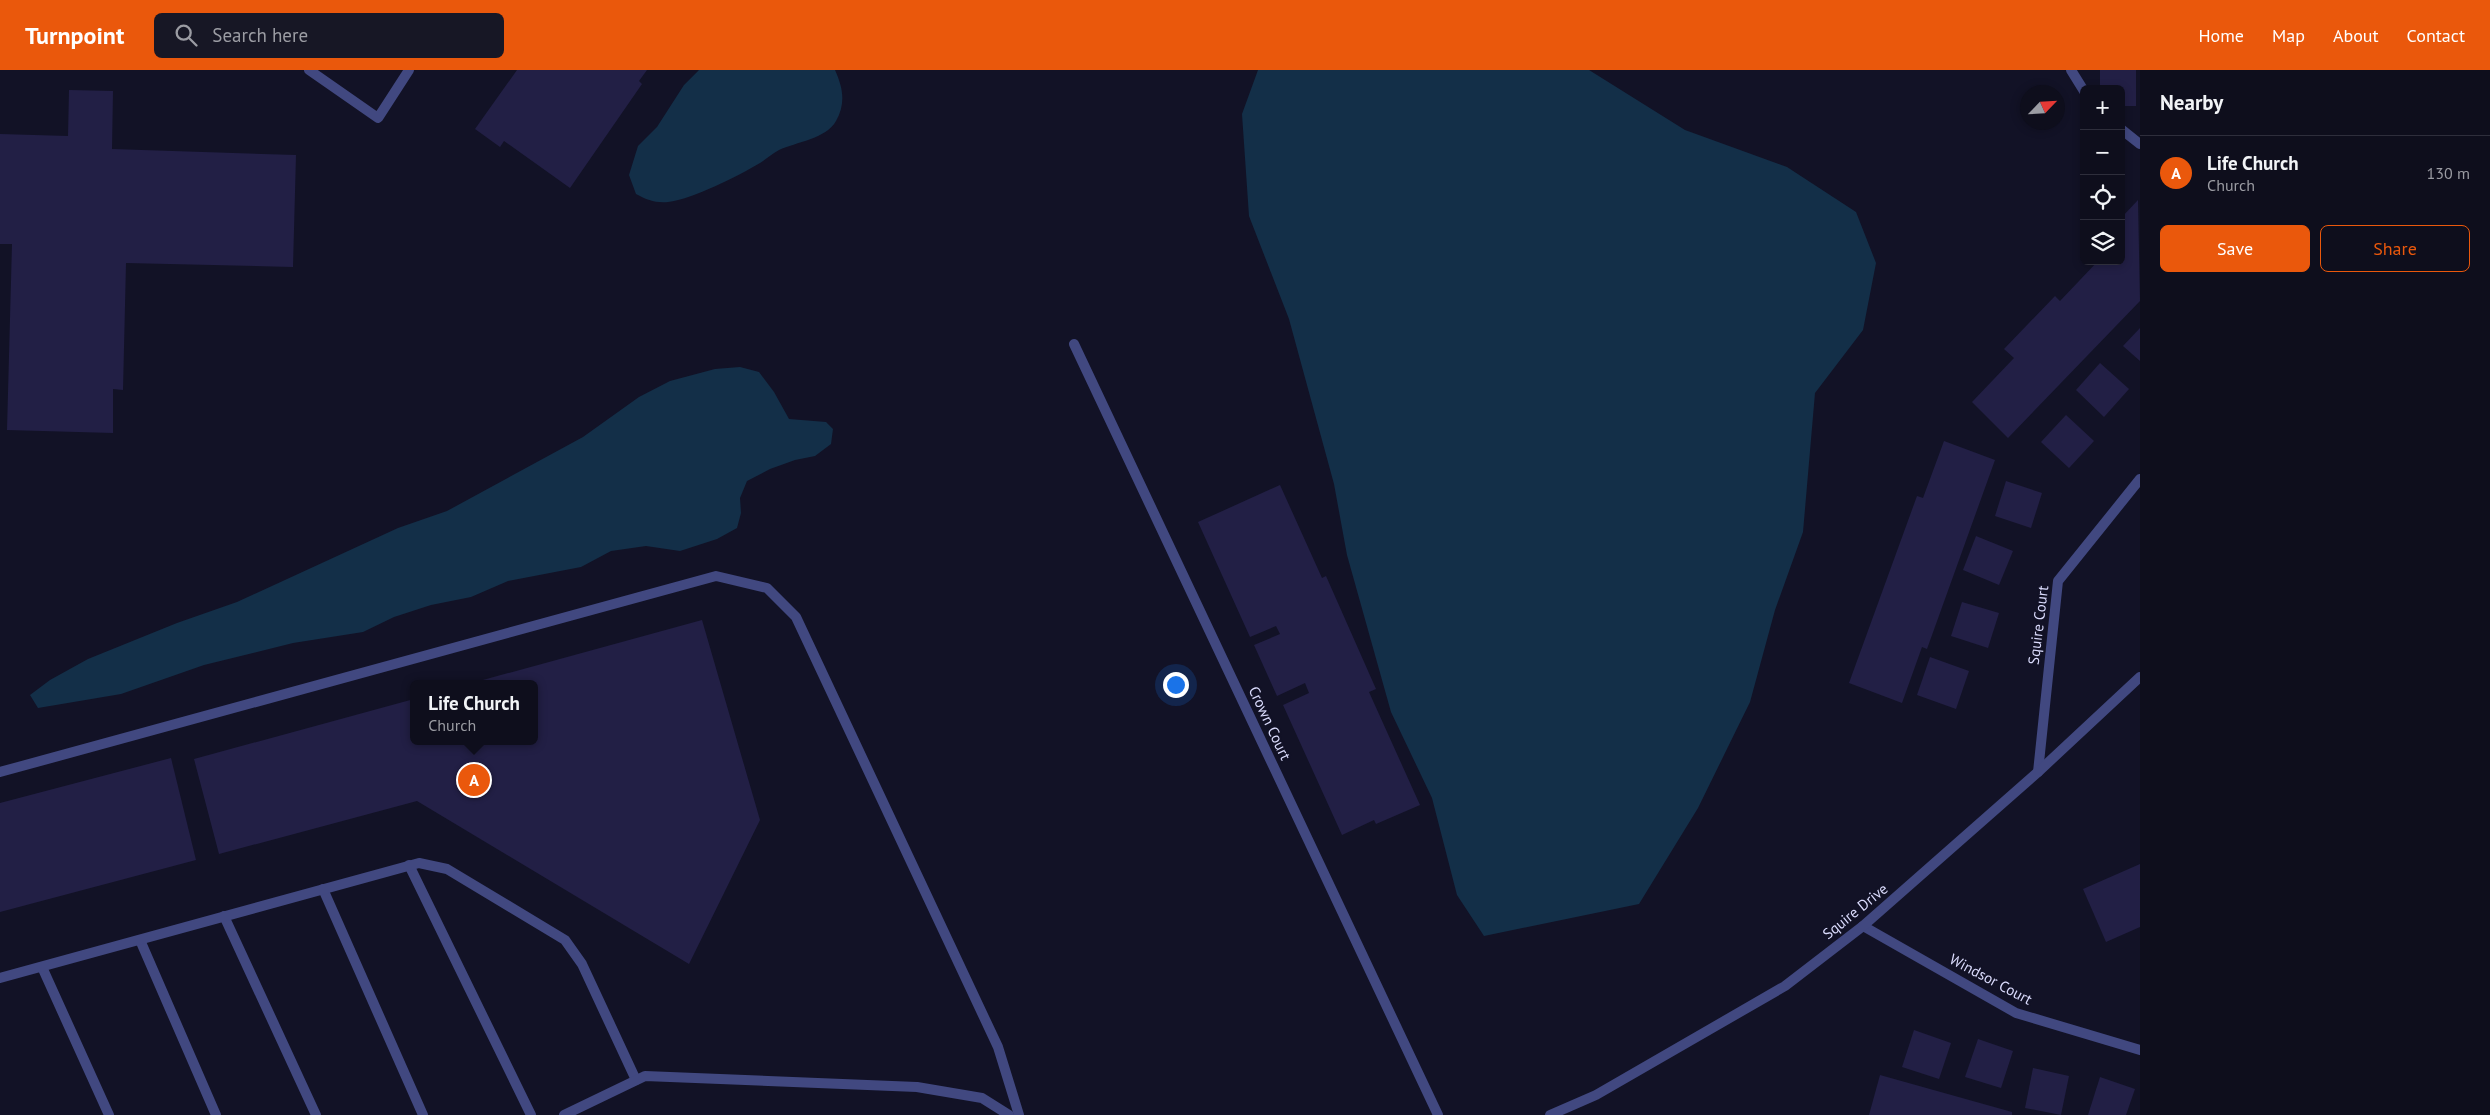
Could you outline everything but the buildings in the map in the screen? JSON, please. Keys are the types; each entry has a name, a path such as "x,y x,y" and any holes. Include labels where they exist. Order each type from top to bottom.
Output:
{"street":[{"path":"310,70 378,118 409,70"},
{"path":"2071,70 2080,85"},
{"path":"2122,130 2140,144"},
{"name":"Crown Court","path":"1074,344 1438,1115"},
{"name":"Squire Court","path":"2038,772 2058,581 2140,479"},
{"path":"0,772 716,576 767,588 796,617 998,1047 1019,1115"},
{"name":"Squire Drive","path":"1550,1115 1596,1096 1785,986 1863,926 2038,772 2140,677"},
{"path":"0,978 418,863 446,869 565,940 582,964 636,1080"},
{"path":"409,865 531,1115"},
{"path":"323,889 423,1115"},
{"path":"224,916 316,1115"},
{"name":"Windsor Court","path":"1863,926 2016,1013 2140,1050"},
{"path":"140,940 216,1115"},
{"path":"42,967 109,1115"},
{"path":"564,1115 645,1076 917,1087 982,1098 1009,1115"}],"water":[{"path":"699,70 835,70 841,89 841,108 836,121 825,132 779,150 760,163 715,186 668,202 644,198 636,194 629,175 638,146 657,127 684,85"},
{"path":"1258,70 1589,70 1685,130 1787,167 1856,212 1876,263 1863,330 1815,393 1803,532 1775,610 1750,702 1698,808 1639,904 1484,936 1457,895 1432,798 1391,712 1347,555 1334,484 1289,319 1249,216 1242,114"},
{"path":"740,367 759,372 774,392 789,419 826,422 833,429 831,444 815,456 795,460 770,469 747,481 740,498 741,513 737,528 717,539 680,551 646,546 611,551 581,567 508,581 471,597 431,605 394,617 363,632 293,643 204,665 121,694 38,708 30,695 50,680 88,659 177,623 237,602 398,528 447,511 583,437 639,397 670,381 715,369"}],"place":[{"name":"Life Church","path":"474,780"}]}
